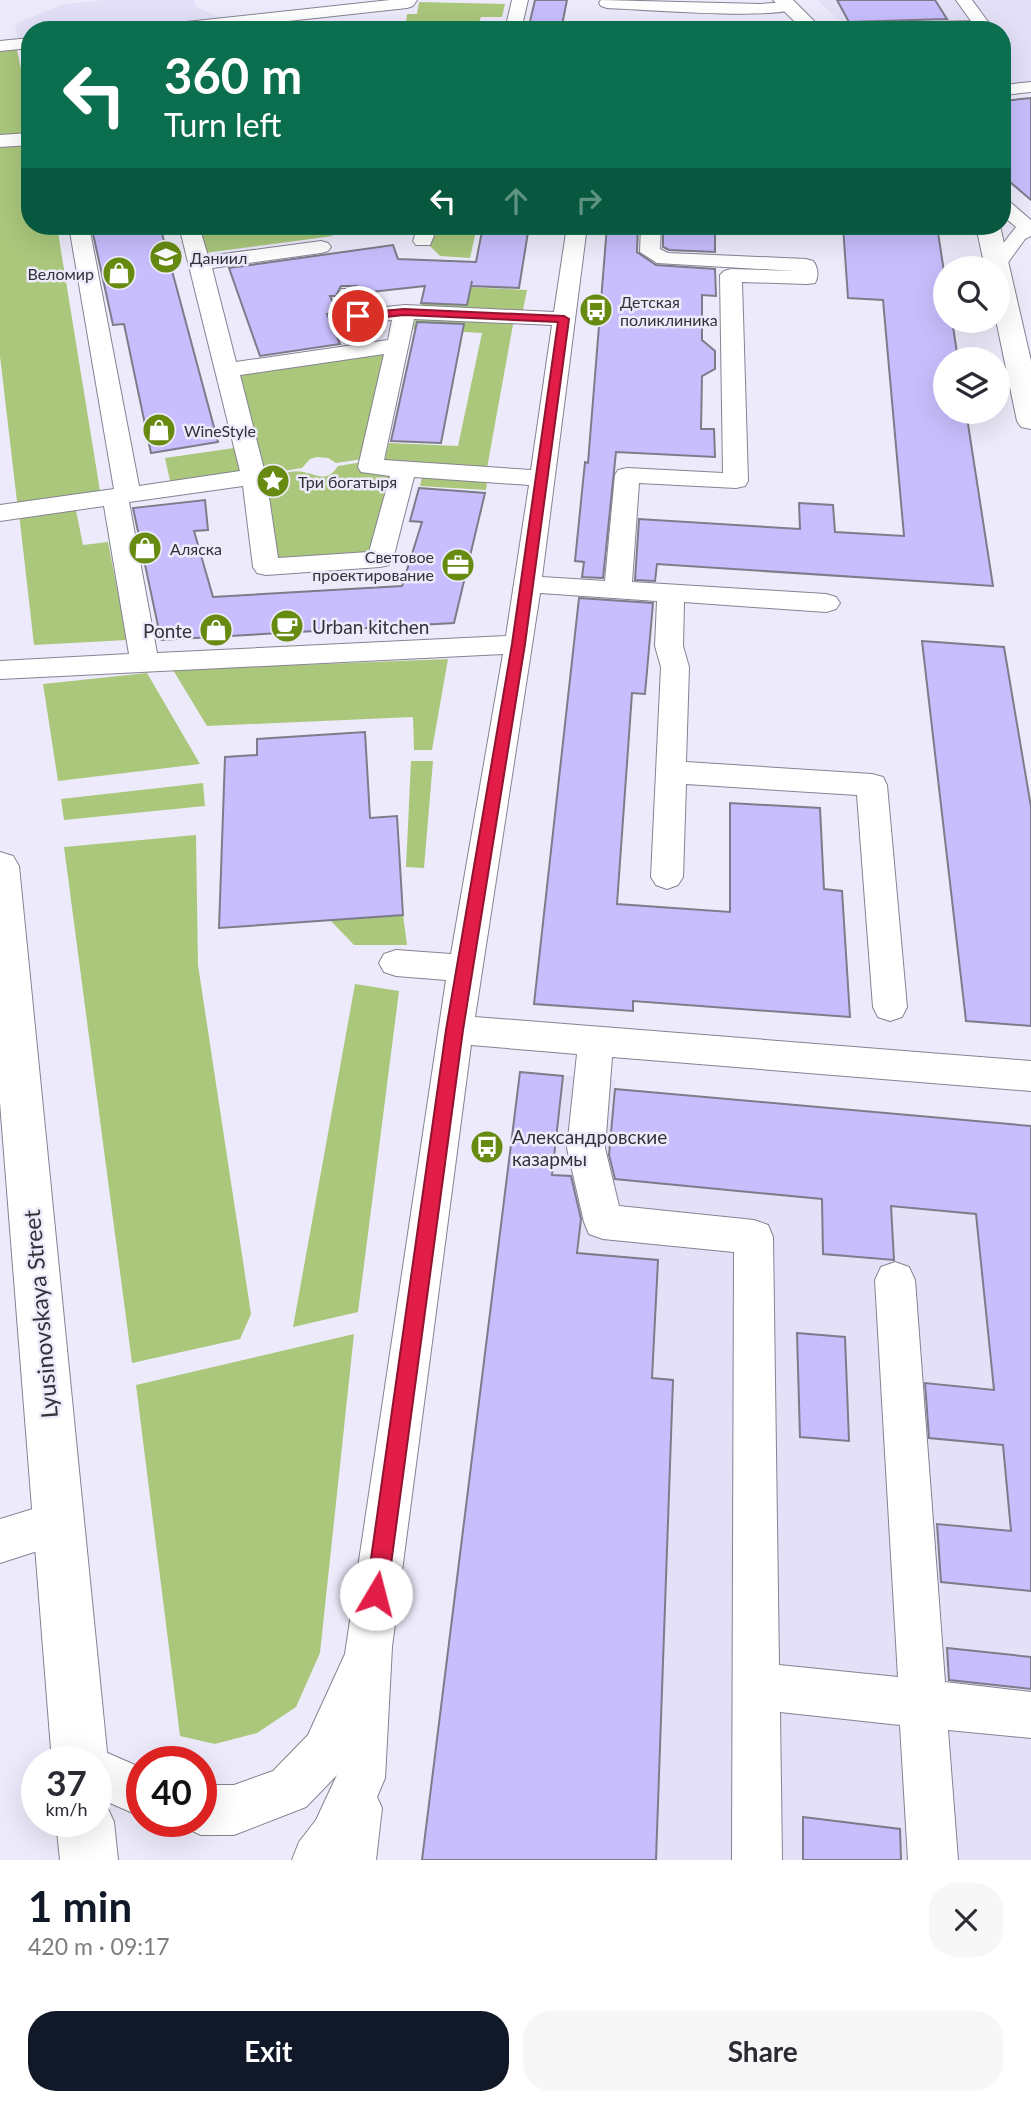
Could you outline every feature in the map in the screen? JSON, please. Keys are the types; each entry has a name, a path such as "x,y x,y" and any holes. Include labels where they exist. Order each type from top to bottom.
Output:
{"main road":[{"path":"786,3 805,21"},
{"path":"990,235 995,256"},
{"path":"1010,324 1031,421"},
{"name":"Lyusinovskaya Street","path":"0,866 7,1010 79,1746"},
{"path":"87,1837 89,1860"}],"street":[{"path":"296,15 304,0"},
{"path":"241,21 407,3 409,0"},
{"path":"964,0 979,21"},
{"path":"607,7 760,9 786,3"},
{"path":"372,7 382,21"},
{"path":"0,46 21,44"},
{"path":"1011,89 1031,87"},
{"path":"0,141 21,140"},
{"path":"1003,256 1018,235 1030,228 1011,213"},
{"path":"80,235 122,495 145,663"},
{"path":"192,235 254,477 266,567 380,559 404,469"},
{"path":"351,1860 361,1778 369,1647 455,1030 519,644 576,235"},
{"path":"618,590 627,475 736,481 731,275 807,278 806,265 664,259 650,252 651,235"},
{"path":"200,263 263,259 321,247"},
{"path":"1010,261 1031,256"},
{"path":"349,294 358,316 404,312 564,319"},
{"path":"404,312 370,467 542,478"},
{"path":"226,370 397,345"},
{"path":"0,513 254,477"},
{"path":"527,584 825,603"},
{"path":"667,877 675,667 669,646 671,593"},
{"path":"0,670 519,644"},
{"path":"671,772 872,785 890,1006"},
{"path":"396,964 465,968"},
{"path":"455,1030 1031,1076"},
{"path":"596,1042 586,1147 603,1223 754,1237 757,1860"},
{"path":"895,1280 933,1860"},
{"path":"0,1541 59,1523"},
{"path":"217,1810 234,1810 289,1790 325,1752 342,1718 369,1647"},
{"path":"756,1686 1029,1715"},
{"path":"317,1860 334,1838 361,1778"}],"lane":[{"path":"515,21 520,0"}],"shaded area":[{"path":"100,0 193,0 196,7 225,21 22,21 61,5"},
{"path":"817,0 1031,0 1031,83 1011,86 1011,21 840,21"},
{"path":"21,22 21,55 15,24"},
{"path":"520,1072 615,1080 615,1089 1031,1126 1031,1860 656,1860 673,1381 483,1359"}],"green space":[{"path":"419,2 505,4 502,17 481,17 479,21 406,21 407,14 417,14"},
{"path":"17,50 21,68 21,133 0,135 0,51"},
{"path":"21,144 21,235 58,235 101,497 18,510 0,356 0,147"},
{"path":"198,235 333,236 205,253"},
{"path":"432,235 475,235 470,258 440,256 429,245"},
{"path":"426,285 527,290 522,315 420,310"},
{"path":"417,315 514,319 487,468 384,463 389,443 458,446 482,333 413,329"},
{"path":"389,350 363,459 336,463 328,458 317,457 310,459 302,468 264,474 233,373"},
{"path":"234,448 241,475 171,485 165,458"},
{"path":"362,462 360,472 397,473 375,556 271,564 264,478 294,471 326,476 338,466"},
{"path":"422,477 484,481 487,484 486,490 420,486"},
{"path":"75,505 83,545 108,542 127,640 34,645 19,513"},
{"path":"448,659 432,750 414,750 413,717 207,726 173,670"},
{"path":"147,673 200,764 58,781 43,684"},
{"path":"411,761 433,761 424,868 406,867"},
{"path":"203,783 205,806 64,820 61,799"},
{"path":"196,835 198,965 251,1314 240,1339 132,1363 64,847"},
{"path":"403,915 407,945 354,945 330,920"},
{"path":"355,984 399,991 358,1312 293,1327"},
{"path":"354,1334 320,1653 296,1707 257,1733 215,1744 180,1736 136,1385"}],"building":[{"path":"535,0 567,0 563,21 530,21"},
{"path":"837,0 935,0 947,19 882,21 848,21"},
{"path":"1031,98 1031,200 1011,183 1011,100"},
{"path":"93,235 162,235 218,442 151,453 124,324 113,325"},
{"path":"481,235 528,235 519,288 471,286 472,281 467,305 421,303 425,286 362,293 357,286 341,286 336,296 330,296 337,312 327,314 340,344 260,356 229,268 393,245 398,259 476,262"},
{"path":"606,235 638,235 637,252 656,265 715,269 716,296 702,295 702,340 715,351 715,369 702,376 701,429 714,429 715,457 616,452 603,578 582,577 584,562 575,561 585,462 588,463"},
{"path":"663,235 715,235 715,252 669,250 663,247"},
{"path":"844,235 938,235 942,256 933,256 933,333 954,333 956,347 933,347 933,424 968,424 993,586 657,564 655,581 635,580 639,519 800,529 799,503 833,505 835,532 904,536 883,300 848,298"},
{"path":"417,322 464,324 441,443 391,441"},
{"path":"419,488 485,493 454,623 161,640 133,508 205,500 208,530 194,531 213,597 402,586 422,522 410,521"},
{"path":"579,598 653,603 645,694 632,693 617,904 730,912 730,803 820,808 824,889 842,891 850,1017 633,1001 633,1011 534,1004"},
{"path":"922,641 1004,647 1031,807 1031,1026 966,1021"},
{"path":"365,732 370,818 397,816 403,915 219,928 225,757 257,755 257,739"},
{"path":"520,1072 563,1076 552,1175 571,1176 581,1219 577,1253 658,1260 652,1378 673,1380 656,1860 422,1860"},
{"path":"615,1089 1031,1126 1031,1591 941,1582 937,1524 1011,1531 1003,1445 929,1438 925,1383 994,1390 976,1214 891,1206 894,1260 823,1254 822,1199 615,1179 609,1155"},
{"path":"797,1333 845,1337 849,1441 800,1437"},
{"path":"947,1648 1031,1657 1031,1689 949,1680"},
{"path":"803,1817 900,1829 901,1860 803,1860"}],"place":[{"name":"Даниил","path":"166,257"},
{"name":"Веломир","path":"119,273"},
{"name":"Детская поликлиника","path":"596,310"},
{"name":"WineStyle","path":"159,430"},
{"name":"Три богатыря","path":"273,481"},
{"name":"Аляска","path":"145,548"},
{"name":"Световое проектирование","path":"458,565"},
{"name":"Urban kitchen","path":"287,626"},
{"name":"Ponte","path":"216,630"},
{"name":"Александровские казармы","path":"487,1147"}],"route":[{"path":"358,316 404,312 564,319 519,644 455,1030 376,1594"}]}
